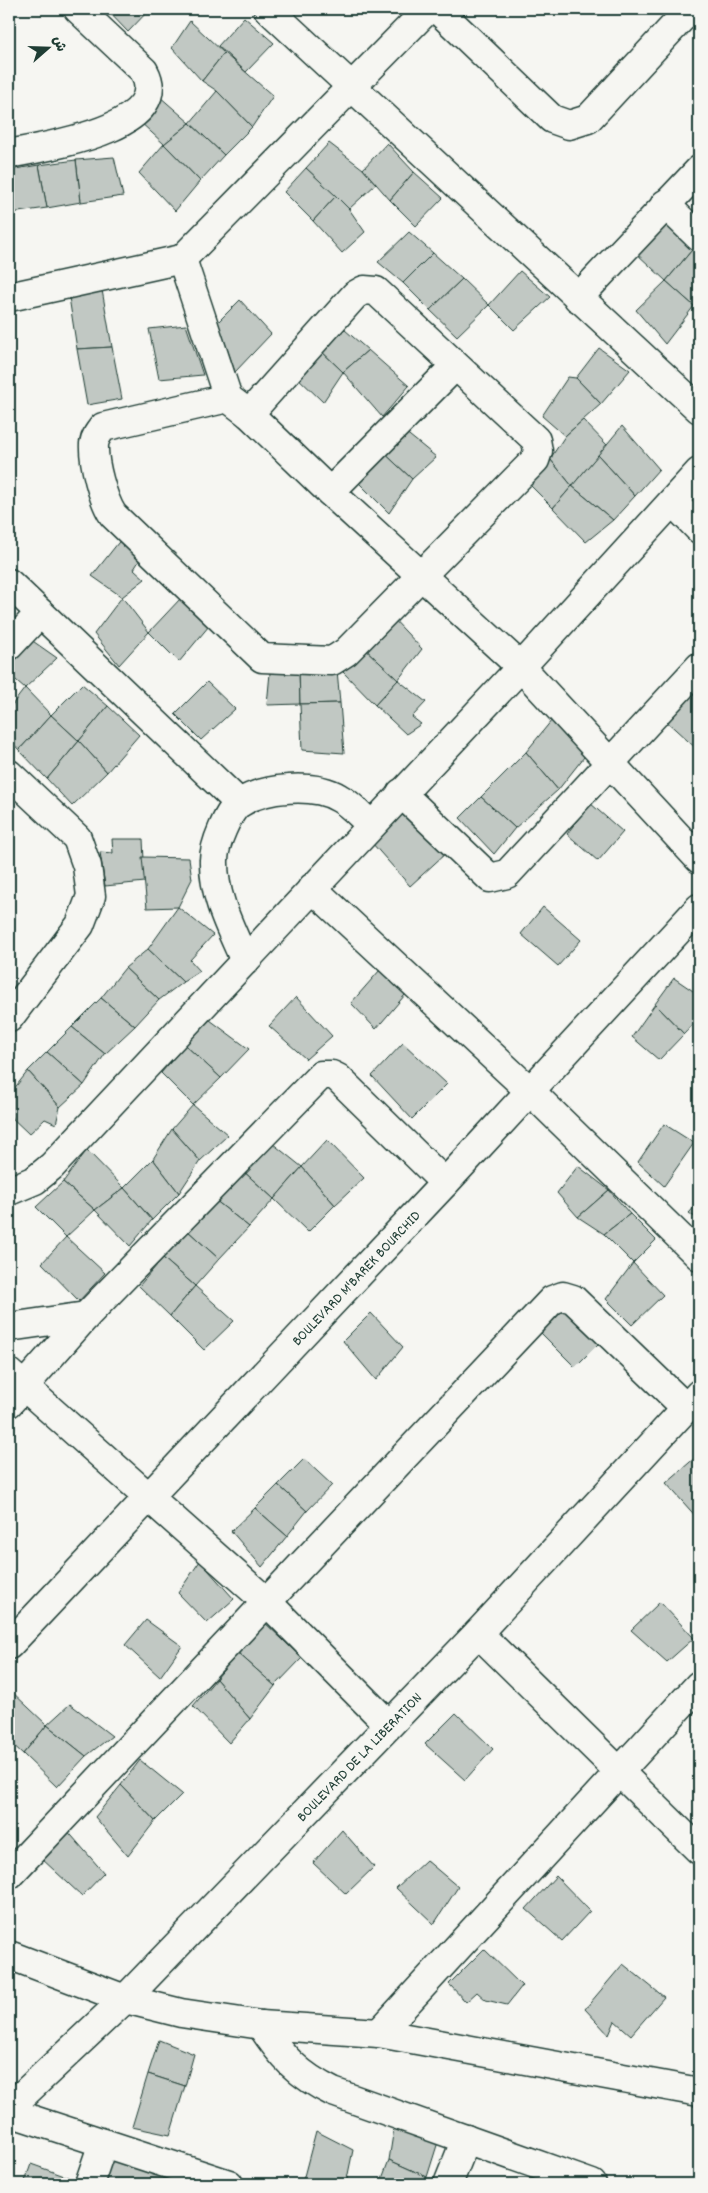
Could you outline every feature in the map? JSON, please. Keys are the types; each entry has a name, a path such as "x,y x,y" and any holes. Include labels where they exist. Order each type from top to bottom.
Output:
{"street":[{"path":"9,154 94,135 108,129 137,110 146,98 150,82 144,71 78,9"},
{"path":"268,9 699,409"},
{"path":"9,297 182,259 428,9"},
{"path":"437,9 552,119 569,126 588,119 690,9"},
{"path":"578,298 699,170"},
{"path":"665,204 699,237"},
{"path":"182,259 238,406 420,576 521,667 699,859"},
{"path":"364,290 376,291 454,366 536,440 538,451 535,460 346,652 332,661 262,658 113,515 103,494 94,444 96,435 104,427 238,406 354,295 364,290"},
{"path":"330,492 454,366"},
{"path":"9,1191 35,1180 52,1166 521,667 699,472"},
{"path":"673,502 699,529"},
{"path":"9,583 239,803"},
{"path":"9,646 40,613"},
{"path":"402,793 490,878 500,878 508,874 699,667"},
{"path":"9,774 77,838 88,866 91,896 80,925 9,1018"},
{"path":"245,961 215,884 213,858 222,830 239,803 276,789 309,789 339,797 372,824"},
{"path":"312,888 529,1090 699,1256"},
{"name":"BOULEVARD M'BAREK BOURCHID","path":"9,1645 445,1183 699,908"},
{"path":"388,1724 268,1603 148,1497 14,1387 86,1316 321,1075 332,1075 338,1078 445,1183"},
{"path":"9,1875 268,1603 552,1300 562,1296 573,1299 693,1401"},
{"path":"9,1327 86,1316"},
{"name":"BOULEVARD DE LA LIBERATION","path":"9,2108 125,1999 388,1724 478,1634 693,1401"},
{"path":"478,1634 699,1850"},
{"path":"378,2033 699,1685"},
{"path":"9,1955 125,1999 181,2013 261,2026 378,2033 699,2092"},
{"path":"261,2026 288,2062 309,2080 332,2092 592,2184"},
{"path":"9,2112 229,2184"},
{"path":"448,2184 466,2139"},
{"path":"89,2184 103,2143"}],"building":[{"path":"106,9 150,9 128,32"},
{"path":"244,17 274,43 246,72 218,46"},
{"path":"190,21 224,53 202,81 172,48"},
{"path":"224,53 273,96 252,127 217,91 202,81"},
{"path":"217,91 252,127 224,155 190,123"},
{"path":"159,96 190,123 164,144 139,121"},
{"path":"190,123 224,155 200,181 164,144"},
{"path":"329,143 363,169 376,184 349,209 306,168"},
{"path":"387,143 414,172 390,200 363,169"},
{"path":"164,144 200,181 175,211 139,173"},
{"path":"114,157 123,196 81,202 76,160"},
{"path":"76,160 81,202 47,208 39,165"},
{"path":"39,165 47,208 11,213 9,170"},
{"path":"306,168 336,196 313,221 284,192"},
{"path":"414,172 443,198 416,226 390,200"},
{"path":"336,196 349,209 365,232 342,253 313,221"},
{"path":"666,225 692,250 666,281 636,253"},
{"path":"409,232 433,253 403,283 378,262"},
{"path":"692,250 699,257 699,300 694,306 666,281"},
{"path":"433,253 462,279 430,310 403,283"},
{"path":"520,271 550,297 514,330 489,305"},
{"path":"462,279 489,305 457,336 430,310"},
{"path":"666,281 694,306 665,344 636,310"},
{"path":"102,290 112,347 77,349 69,297"},
{"path":"240,300 271,334 235,372 218,322"},
{"path":"337,323 368,350 343,372 319,349"},
{"path":"186,325 203,375 159,379 149,329"},
{"path":"112,347 122,399 87,405 77,349"},
{"path":"599,348 630,370 601,404 576,378"},
{"path":"319,349 343,372 323,402 294,374"},
{"path":"368,350 409,386 382,417 343,372"},
{"path":"568,377 576,378 601,404 565,436 542,416"},
{"path":"583,420 607,445 572,486 550,459 565,436"},
{"path":"622,426 659,469 635,496 598,455"},
{"path":"404,431 436,457 412,479 381,450"},
{"path":"381,450 412,479 389,513 356,480"},
{"path":"598,455 635,496 613,520 572,486"},
{"path":"550,459 572,486 553,508 524,479"},
{"path":"572,486 613,520 586,542 553,508"},
{"path":"122,538 141,558 134,569 145,579 122,597 92,576"},
{"path":"122,597 149,632 119,665 94,634"},
{"path":"181,598 209,626 179,662 149,632"},
{"path":"388,613 422,649 398,680 361,645"},
{"path":"27,637 57,658 25,688 9,674 9,653"},
{"path":"361,645 398,680 375,705 343,672"},
{"path":"278,666 299,666 300,704 267,705 270,673"},
{"path":"299,666 337,670 340,703 300,704"},
{"path":"398,680 426,702 412,717 421,724 406,734 375,705"},
{"path":"207,682 235,709 201,740 175,714"},
{"path":"693,683 699,688 699,751 664,719"},
{"path":"82,684 108,706 79,741 51,715"},
{"path":"25,688 51,715 19,750 9,739 9,709"},
{"path":"340,703 344,753 302,750 300,704"},
{"path":"108,706 139,735 107,772 79,741"},
{"path":"51,715 79,741 47,779 19,750"},
{"path":"556,715 588,752 558,790 526,752"},
{"path":"79,741 107,772 72,806 47,779"},
{"path":"526,752 558,790 515,828 481,797"},
{"path":"481,797 515,828 494,854 460,818"},
{"path":"590,803 623,832 598,861 567,834"},
{"path":"401,813 446,853 410,886 372,843"},
{"path":"112,839 143,839 145,882 105,886 100,852 113,853"},
{"path":"142,857 189,858 192,879 178,907 147,908"},
{"path":"178,907 213,935 190,960 200,971 183,982 148,949"},
{"path":"543,907 581,940 558,966 521,934"},
{"path":"148,949 183,982 159,1000 125,968"},
{"path":"125,968 159,1000 135,1026 101,998"},
{"path":"380,970 405,995 376,1029 351,1003"},
{"path":"674,978 699,995 699,1018 684,1034 655,1004"},
{"path":"296,997 332,1036 306,1059 269,1026"},
{"path":"101,998 135,1026 105,1054 72,1027"},
{"path":"655,1004 684,1034 659,1060 632,1037"},
{"path":"210,1020 249,1049 221,1078 185,1045"},
{"path":"72,1027 105,1054 84,1085 47,1052"},
{"path":"403,1043 447,1084 412,1119 372,1076"},
{"path":"185,1045 221,1078 193,1105 161,1073"},
{"path":"47,1052 84,1085 60,1107 28,1071"},
{"path":"28,1071 60,1107 56,1124 45,1119 29,1134 9,1115 9,1095"},
{"path":"193,1105 228,1135 200,1161 172,1129"},
{"path":"664,1124 694,1143 664,1186 638,1162"},
{"path":"172,1129 200,1161 179,1193 153,1159"},
{"path":"327,1140 364,1178 335,1205 302,1167"},
{"path":"272,1143 302,1167 274,1199 242,1170"},
{"path":"87,1150 124,1188 95,1210 63,1182"},
{"path":"153,1159 179,1193 152,1220 124,1188"},
{"path":"578,1166 609,1190 578,1217 557,1193"},
{"path":"302,1167 335,1205 308,1232 274,1199"},
{"path":"242,1170 274,1199 249,1227 215,1200"},
{"path":"63,1182 95,1210 66,1237 36,1207"},
{"path":"124,1188 152,1220 130,1246 95,1210"},
{"path":"609,1190 630,1214 604,1234 578,1217"},
{"path":"215,1200 249,1227 219,1259 188,1231"},
{"path":"699,1202 699,1220 689,1213"},
{"path":"630,1214 656,1240 633,1263 604,1234"},
{"path":"188,1231 219,1259 195,1286 163,1258"},
{"path":"66,1237 105,1273 79,1301 42,1263"},
{"path":"163,1258 195,1286 170,1316 139,1286"},
{"path":"633,1263 663,1295 632,1325 606,1299"},
{"path":"195,1286 234,1321 204,1350 170,1316"},
{"path":"559,1303 604,1338 575,1367 536,1328"},
{"path":"371,1313 403,1347 376,1380 343,1341"},
{"path":"697,1456 699,1458 699,1520 666,1483"},
{"path":"304,1459 332,1485 307,1511 278,1485"},
{"path":"278,1485 307,1511 287,1536 255,1508"},
{"path":"255,1508 287,1536 262,1567 231,1531"},
{"path":"200,1561 234,1599 207,1623 178,1593"},
{"path":"660,1602 694,1638 667,1662 631,1630"},
{"path":"146,1620 182,1646 160,1677 125,1645"},
{"path":"262,1620 302,1658 275,1686 238,1653"},
{"path":"238,1653 275,1686 250,1719 216,1679"},
{"path":"216,1679 250,1719 229,1743 193,1706"},
{"path":"10,1690 47,1725 23,1754 9,1741"},
{"path":"70,1704 112,1736 86,1756 47,1725"},
{"path":"456,1713 493,1749 465,1780 425,1744"},
{"path":"47,1725 86,1756 57,1787 23,1754"},
{"path":"140,1760 182,1794 155,1821 121,1785"},
{"path":"121,1785 155,1821 128,1856 95,1817"},
{"path":"65,1828 104,1873 82,1896 42,1859"},
{"path":"342,1830 374,1867 346,1894 313,1863"},
{"path":"426,1860 458,1887 434,1924 396,1888"},
{"path":"556,1876 590,1911 562,1941 526,1909"},
{"path":"484,1949 522,1986 507,2005 486,2000 477,1992 466,2002 449,1984"},
{"path":"623,1964 664,1997 631,2035 615,2021 609,2035 585,2009"},
{"path":"159,2040 194,2054 185,2086 148,2074"},
{"path":"148,2074 185,2086 170,2135 132,2127"},
{"path":"394,2128 438,2142 427,2177 389,2160"},
{"path":"316,2131 353,2150 346,2184 302,2184"},
{"path":"107,2156 196,2184 103,2184"},
{"path":"389,2160 427,2177 424,2184 380,2184"},
{"path":"31,2164 70,2178 68,2184 24,2184"}]}
